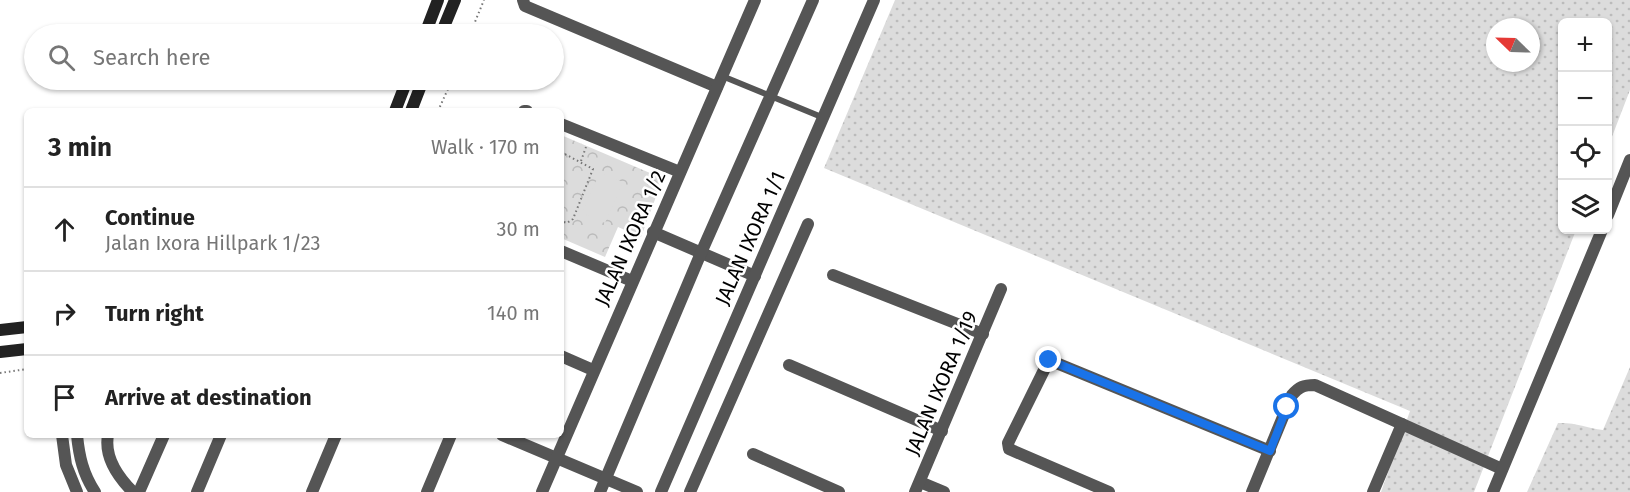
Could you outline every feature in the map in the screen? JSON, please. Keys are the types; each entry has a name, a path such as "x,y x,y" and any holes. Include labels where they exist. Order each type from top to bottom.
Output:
{"main road":[{"path":"429,24 438,0"},
{"path":"445,24 455,0"},
{"path":"396,108 403,90"},
{"path":"412,108 419,90"},
{"path":"0,330 24,327"},
{"path":"0,352 23,352"}],"street":[{"path":"523,0 525,6 719,81"},
{"name":"JALAN IXORA 1/2","path":"542,492 754,0"},
{"path":"600,492 701,253 813,0"},
{"name":"JALAN IXORA 1/1","path":"661,492 874,0"},
{"path":"564,125 680,172"},
{"path":"1612,205 1630,160"},
{"path":"690,492 808,224"},
{"path":"653,232 755,276"},
{"path":"1493,492 1600,234"},
{"path":"564,252 632,281"},
{"path":"834,275 983,334"},
{"name":"JALAN IXORA 1/19","path":"918,487 1001,289"},
{"path":"564,357 593,370"},
{"path":"1109,492 1009,449 1008,443 1049,360 1270,451"},
{"path":"789,365 942,431"},
{"path":"1252,492 1292,395 1299,387 1306,385 1315,386 1503,469"},
{"path":"1373,492 1402,424"},
{"path":"62,438 66,465 77,492"},
{"path":"76,438 80,459 88,481 95,492"},
{"path":"108,438 108,453 121,480 133,492"},
{"path":"139,492 163,438"},
{"path":"197,492 220,438"},
{"path":"312,492 335,438"},
{"path":"426,492 450,438"},
{"path":"509,438 636,492"},
{"path":"753,454 839,492"},
{"path":"66,465 80,459"},
{"path":"918,487 944,492"}],"lane":[{"path":"719,81 770,95 824,118"}],"path":[{"path":"474,24 484,0"},
{"path":"439,108 447,90"},
{"path":"581,161 590,135"},
{"path":"564,153 592,166 593,173 573,219 567,223 564,222"},
{"path":"0,373 24,369"}],"green space":[{"path":"895,0 1630,0 1630,90 1612,137 1612,18 1558,18 1558,234 1574,234 1474,492 1381,492 1410,411 824,168"},
{"path":"564,136 657,176 660,186 641,237 618,227 605,257 564,239"},
{"path":"600,172 623,182 605,223 582,213"},
{"path":"1630,367 1630,492 1527,492 1558,423 1603,430"}],"route":[{"path":"1049,360 1054,360 1270,451 1287,407"}]}
